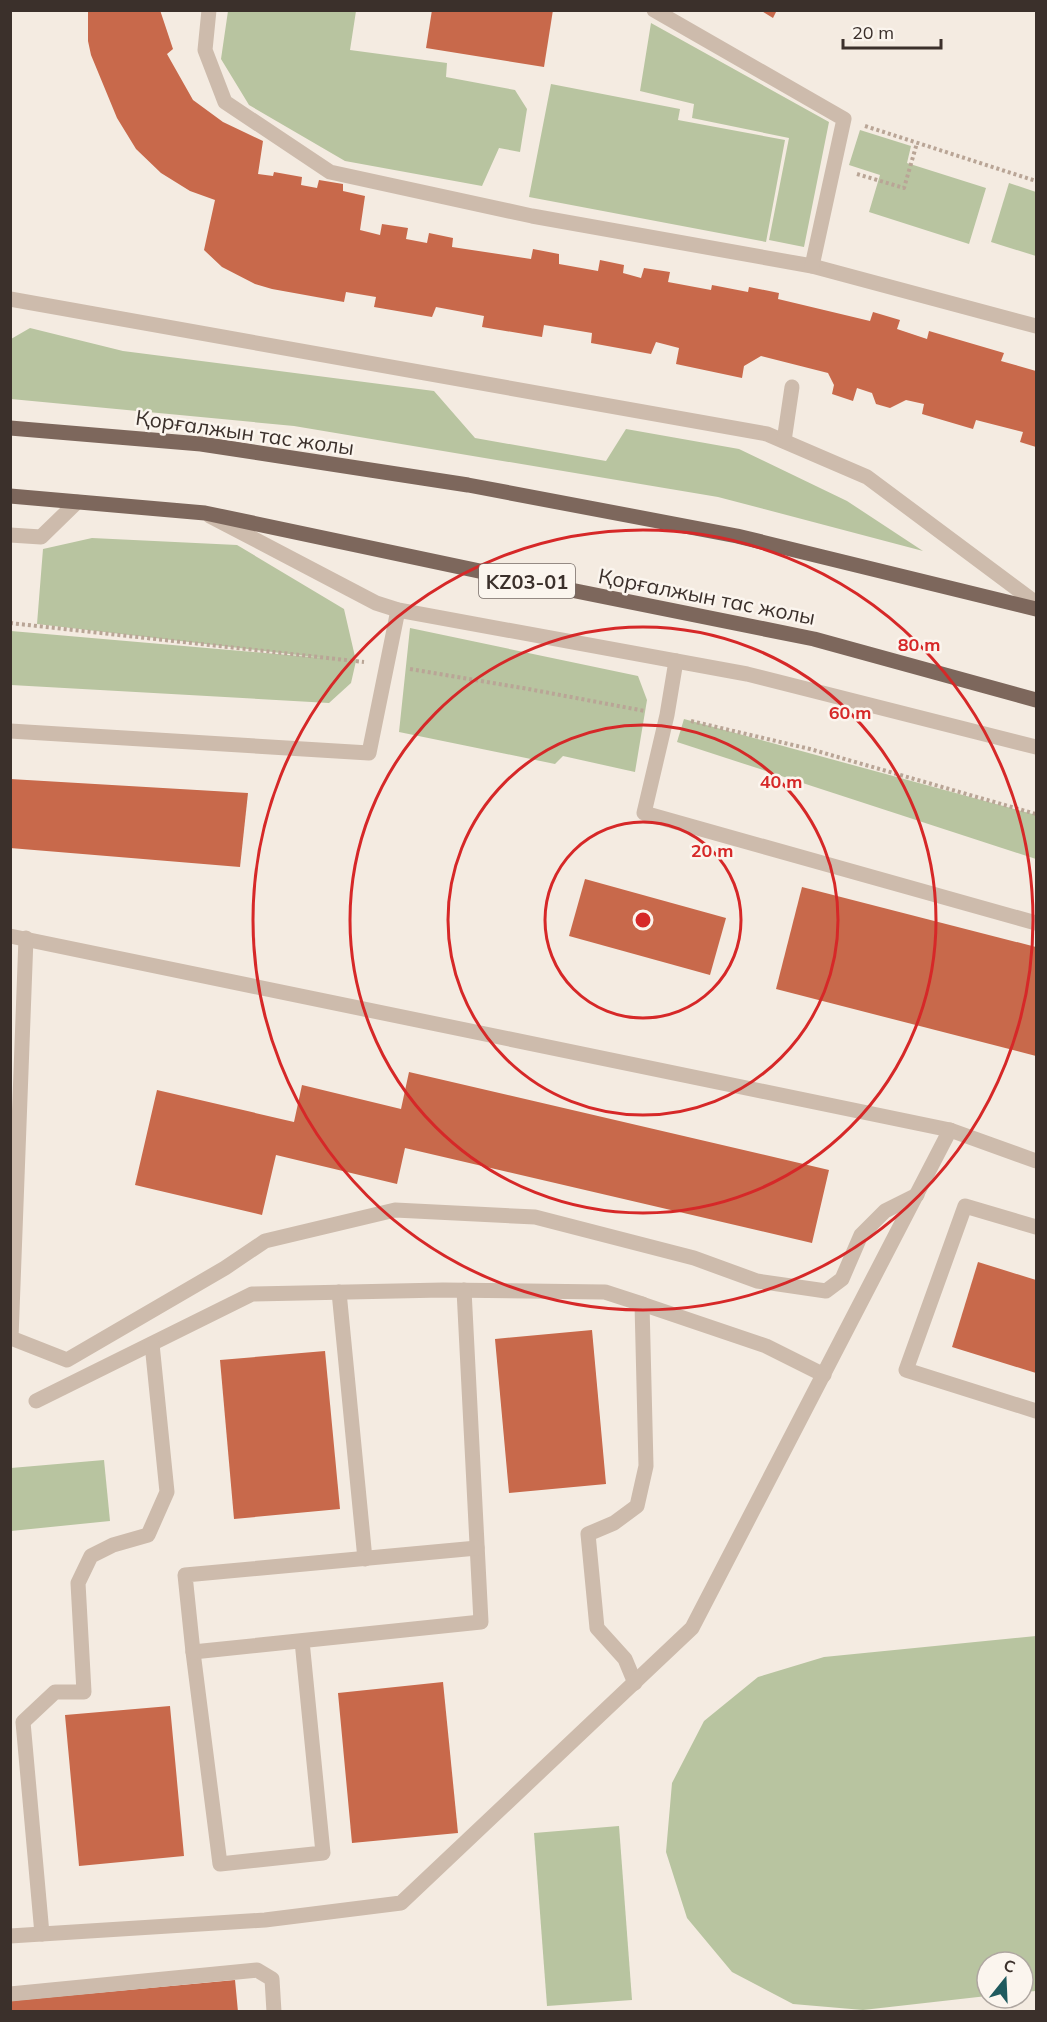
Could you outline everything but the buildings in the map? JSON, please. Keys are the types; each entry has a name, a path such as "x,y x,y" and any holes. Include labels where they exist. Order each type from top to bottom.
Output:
{"main road":[{"name":"Қорғалжын тас жолы","path":"10,428 201,444 468,485 737,536 1036,609"},
{"name":"Қорғалжын тас жолы","path":"10,496 205,513 536,584 814,639 1036,700"}],"street":[{"path":"209,10 205,50 225,102 330,172 532,216 812,266 1036,326"},
{"path":"654,10 844,119 812,266"},
{"path":"10,299 767,434 867,477 1036,603"},
{"path":"784,441 792,387"},
{"path":"10,535 41,537 77,502"},
{"path":"205,513 376,603 398,610 747,674 1036,747"},
{"path":"10,731 369,753 398,610"},
{"path":"675,661 667,715 644,813 1036,922"},
{"path":"917,1195 885,1211 861,1235 842,1279 826,1291 757,1281 694,1258 535,1217 395,1210 265,1241 225,1268 67,1360 11,1338 18,937 950,1130 1036,1161"},
{"path":"10,1936 265,1920 401,1903 692,1629 950,1130"},
{"path":"1036,1227 965,1206 906,1370 1036,1411"},
{"path":"36,1401 252,1294 464,1290 605,1292 766,1346 824,1375"},
{"path":"193,1652 481,1622 464,1290"},
{"path":"339,1292 364,1559"},
{"path":"635,1683 625,1659 597,1628 588,1534 614,1523 637,1506 646,1466 642,1304"},
{"path":"42,1934 23,1722 55,1692 84,1692 78,1583 91,1556 113,1545 148,1535 167,1492 152,1344"},
{"path":"302,1641 323,1852 220,1864 185,1575 477,1548"},
{"path":"10,1994 257,1970 272,1980 274,2012"}],"path":[{"path":"844,119 1036,181"},
{"path":"834,167 904,188 917,143"},
{"path":"10,622 387,666 524,688 667,715 810,749 1036,814"}],"green space":[{"path":"228,11 356,11 350,50 447,63 446,77 515,90 527,109 520,152 499,148 482,186 345,161 249,105 221,59"},
{"path":"651,23 829,122 804,247 769,240 789,138 692,118 694,104 640,91"},
{"path":"551,84 680,109 678,120 785,140 766,242 529,197"},
{"path":"860,130 911,146 907,163 986,188 969,244 869,212 880,175 849,165"},
{"path":"1009,183 1036,192 1036,256 991,242"},
{"path":"30,328 123,351 434,391 475,438 606,461 626,429 739,449 847,501 923,551 718,497 294,426 11,399 11,339"},
{"path":"92,538 237,545 344,609 356,661 351,683 329,703 11,685 11,631 323,658 37,624 43,549"},
{"path":"410,628 638,676 647,700 635,772 563,756 555,764 399,732"},
{"path":"684,719 1036,815 1036,859 677,742"},
{"path":"104,1460 110,1521 11,1531 11,1468"},
{"path":"1036,1636 1036,1991 1035,1950 975,1950 975,1997 863,2010 793,2004 732,1972 687,1918 666,1852 672,1783 704,1721 758,1677 824,1657"},
{"path":"619,1826 632,2000 547,2006 534,1833"}]}
